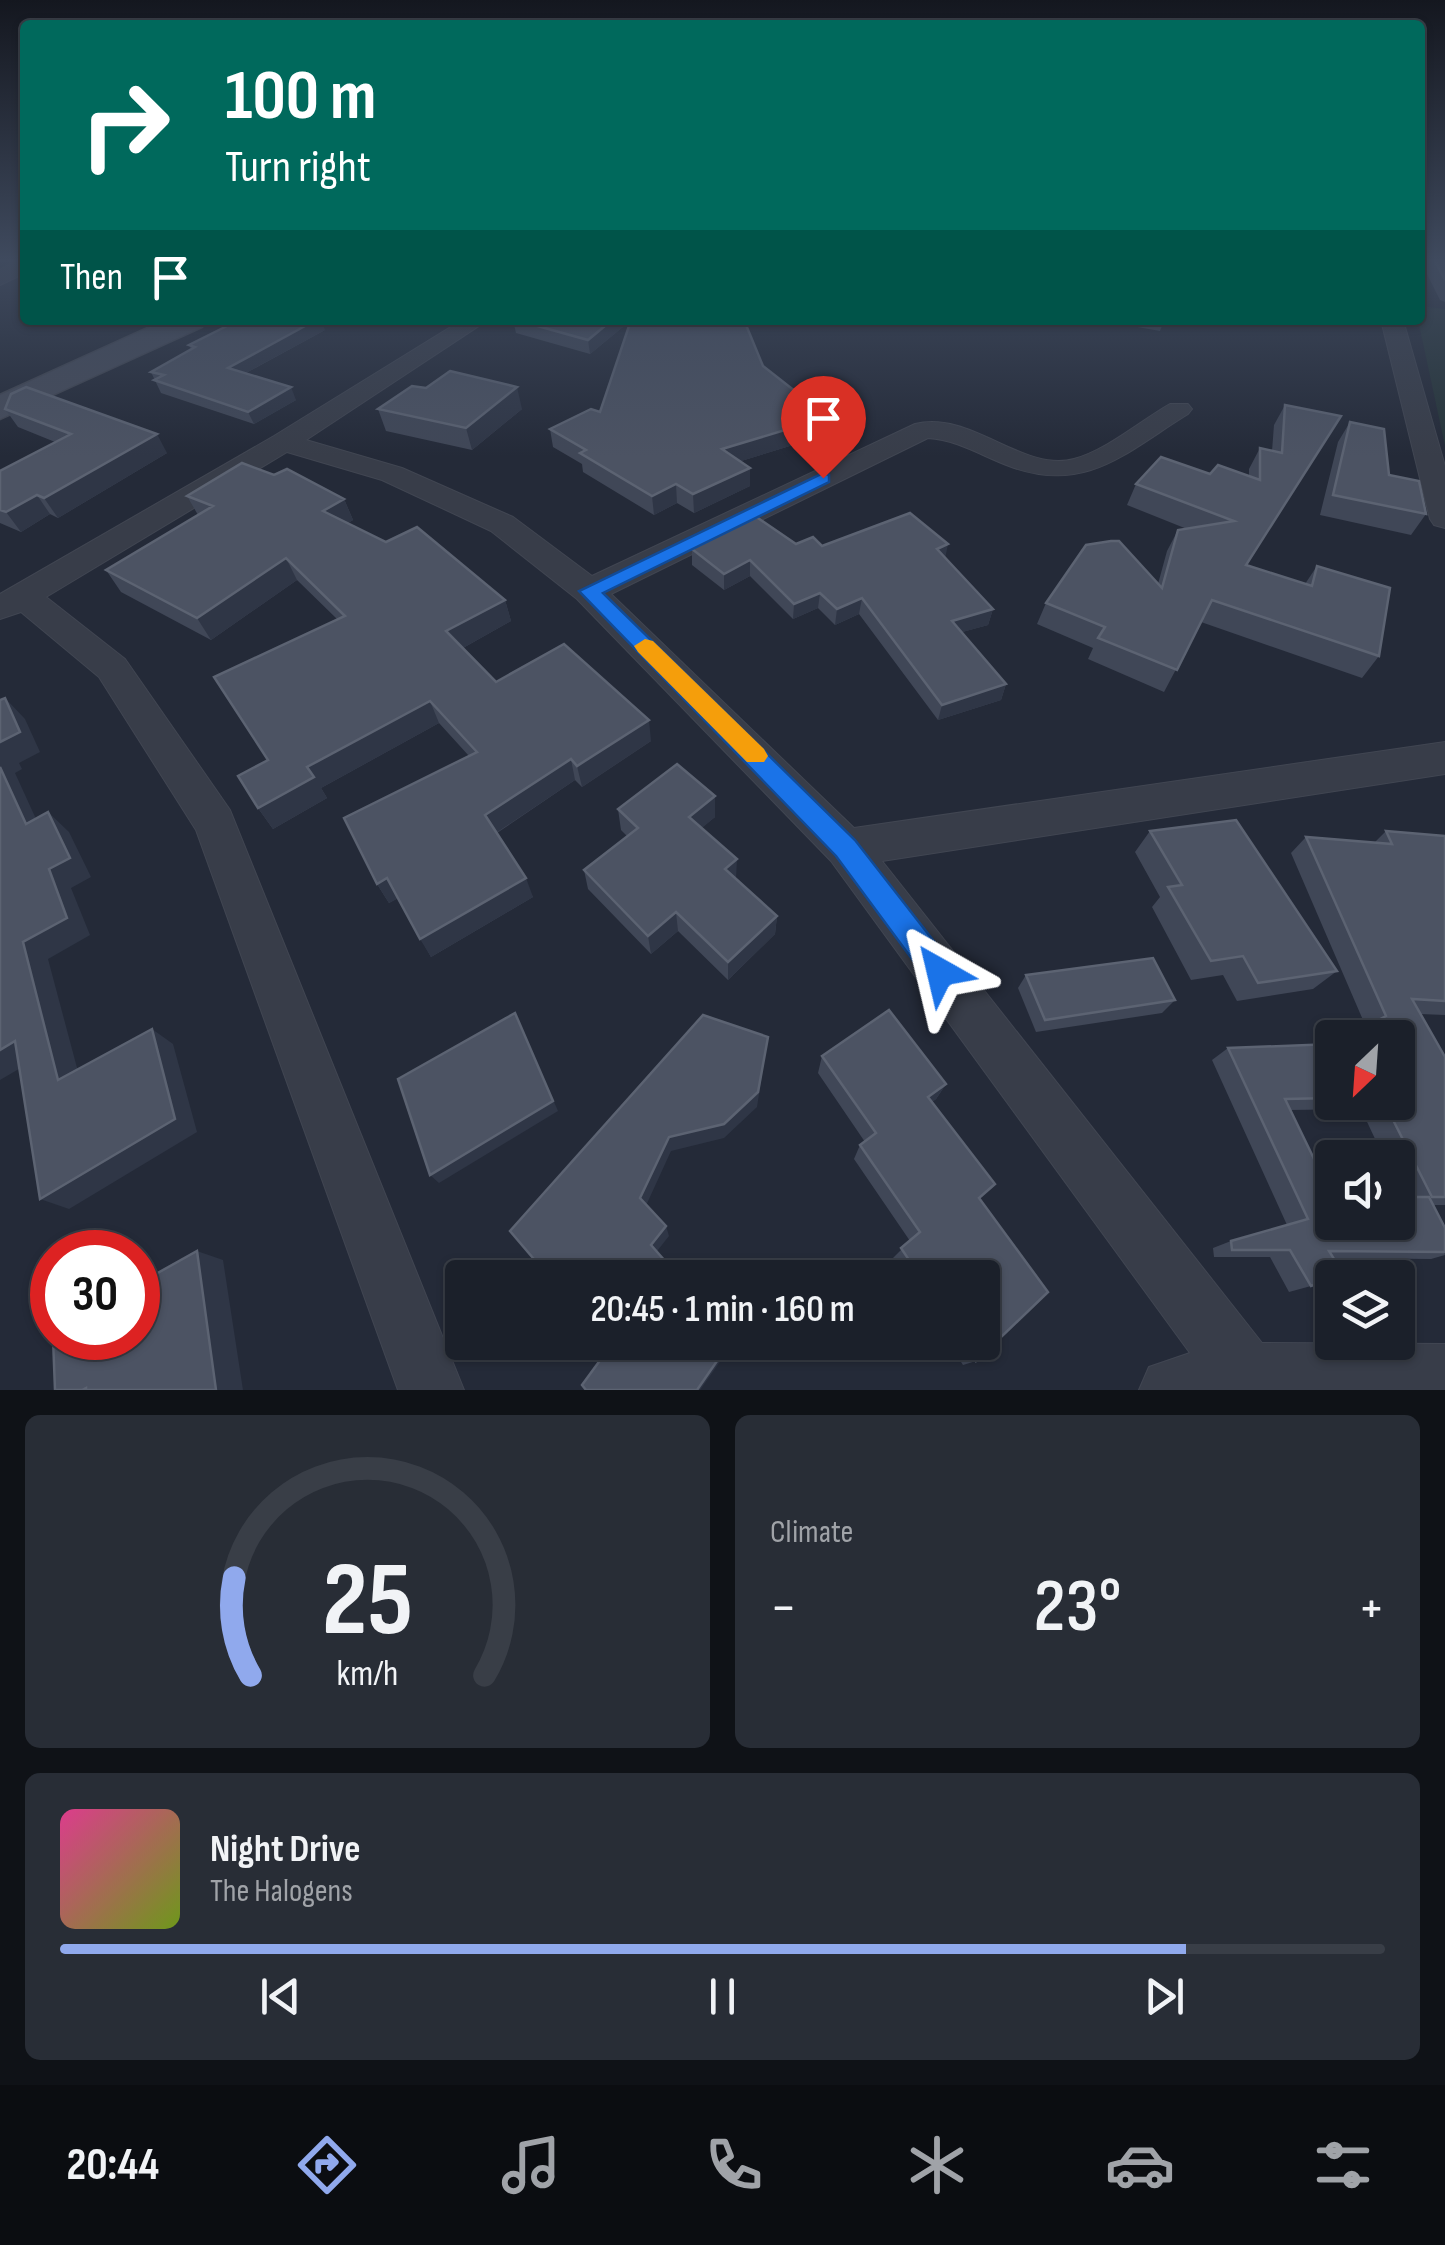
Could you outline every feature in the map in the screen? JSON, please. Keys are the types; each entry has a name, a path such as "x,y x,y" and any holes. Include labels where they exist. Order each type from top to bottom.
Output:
{"main road":[{"path":"0,408 179,326"}],"street":[{"path":"431,1390 215,823 112,668 11,602 284,442 468,326"},
{"path":"1394,326 1445,519"},
{"path":"589,591 924,430 944,431 1052,467 1077,468 1179,410"},
{"path":"284,442 392,474 502,524 589,591 846,848 1246,1375"},
{"path":"846,848 1445,758"},
{"path":"1172,1390 1246,1375 1445,1377"}],"shaded area":[{"path":"1419,326 1445,326 1445,446"}],"building":[{"path":"227,326 305,326 228,368 291,387 248,412 154,380 164,375 151,372 195,347 189,345"},
{"path":"537,326 605,326 588,340"},
{"path":"629,326 746,326 763,366 819,410 786,419 795,427 722,449 750,468 693,494 676,484 652,496 580,453 586,450 550,429 591,409 600,412"},
{"path":"450,371 517,387 466,428 378,409 412,386 426,388"},
{"path":"26,387 157,434 44,498 37,495 6,512 0,510 0,471 71,434 5,409 11,394"},
{"path":"1285,405 1341,416 1246,565 1312,586 1317,566 1390,588 1379,656 1212,600 1177,670 1098,638 1105,627 1046,603 1086,545 1111,541 1119,541 1162,588 1178,530 1234,521 1136,484 1161,457 1210,474 1218,465 1260,480 1260,448 1282,453"},
{"path":"1350,422 1384,429 1389,475 1419,481 1426,514 1333,495"},
{"path":"242,463 274,475 287,469 344,499 323,511 386,542 417,527 505,600 446,631 496,682 564,644 649,720 577,766 571,759 485,815 526,878 420,939 387,878 377,884 344,818 477,752 430,701 307,767 314,777 258,808 238,776 268,760 214,677 345,616 286,558 197,618 106,570 213,506 187,496"},
{"path":"910,513 948,544 937,549 993,609 952,621 1006,684 942,705 862,598 837,609 820,593 794,604 750,560 724,574 692,549 755,516 796,544 813,537 822,546"},
{"path":"5,698 20,732 0,742 0,700"},
{"path":"677,764 715,796 689,817 737,859 725,869 777,916 728,962 676,912 648,936 584,870 638,828 618,809"},
{"path":"0,767 26,824 48,812 70,858 49,869 67,918 23,942 58,1080 152,1029 175,1119 40,1199 15,1041 0,1050"},
{"path":"1236,820 1337,971 1258,983 1243,956 1211,961 1168,887 1182,885 1150,831"},
{"path":"1386,831 1445,836 1445,1001 1412,999 1445,1057 1445,1197 1432,1197 1415,1163 1415,1140 1403,1140 1393,1120 1415,1120 1415,1020 1379,1020 1386,1016 1306,837 1392,844"},
{"path":"1153,958 1175,1000 1045,1020 1026,975"},
{"path":"889,1010 946,1084 928,1097 995,1184 979,1198 1048,1292 1000,1338 1000,1260 909,1260 901,1248 920,1232 860,1145 876,1133 822,1056"},
{"path":"515,1013 553,1101 430,1175 398,1079"},
{"path":"703,1015 768,1037 758,1092 724,1124 669,1137 640,1198 666,1226 651,1245 664,1260 535,1260 510,1231"},
{"path":"1315,1045 1315,1098 1285,1099 1315,1161 1315,1240 1415,1240 1415,1197 1429,1197 1445,1228 1445,1252 1329,1251 1335,1260 1315,1260 1315,1285 1311,1286 1290,1250 1232,1250 1231,1241 1308,1219 1228,1048"},
{"path":"197,1251 216,1390 55,1390 54,1360 160,1360 160,1272"},
{"path":"600,1360 718,1360 697,1390 586,1390 582,1385"}],"slow traffic":[{"path":"645,646 756,756"}],"route":[{"path":"823,478 589,591 846,848 940,972"}]}
